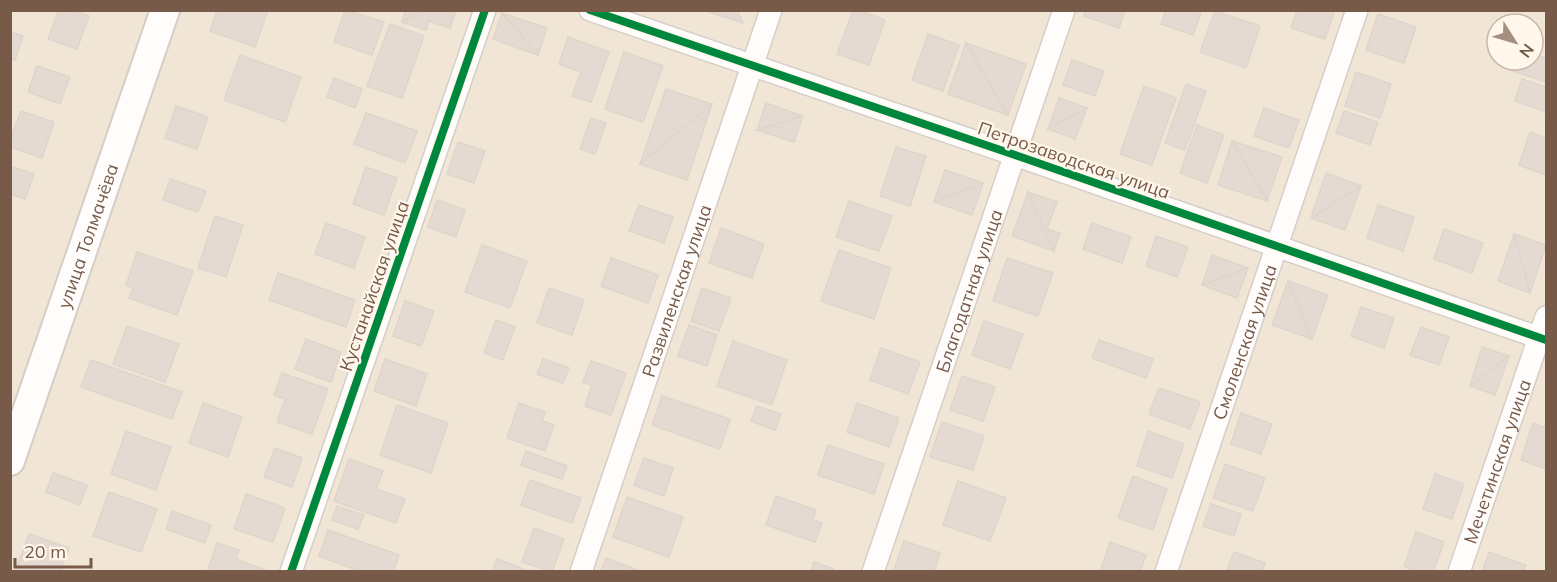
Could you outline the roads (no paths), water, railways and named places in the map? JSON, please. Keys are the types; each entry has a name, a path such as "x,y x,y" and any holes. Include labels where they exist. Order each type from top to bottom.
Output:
{"street":[{"name":"улица Толмачёва","path":"10,461 165,10"},
{"name":"Кустанайская улица","path":"291,572 485,10"},
{"name":"Петрозаводская улица","path":"590,10 1543,339"},
{"name":"Развиленская улица","path":"581,572 771,10"},
{"name":"Благодатная улица","path":"873,572 1064,10"},
{"name":"Смоленская улица","path":"1166,572 1356,10"},
{"name":"Мечетинская улица","path":"1459,572 1543,339 1546,317"}]}
